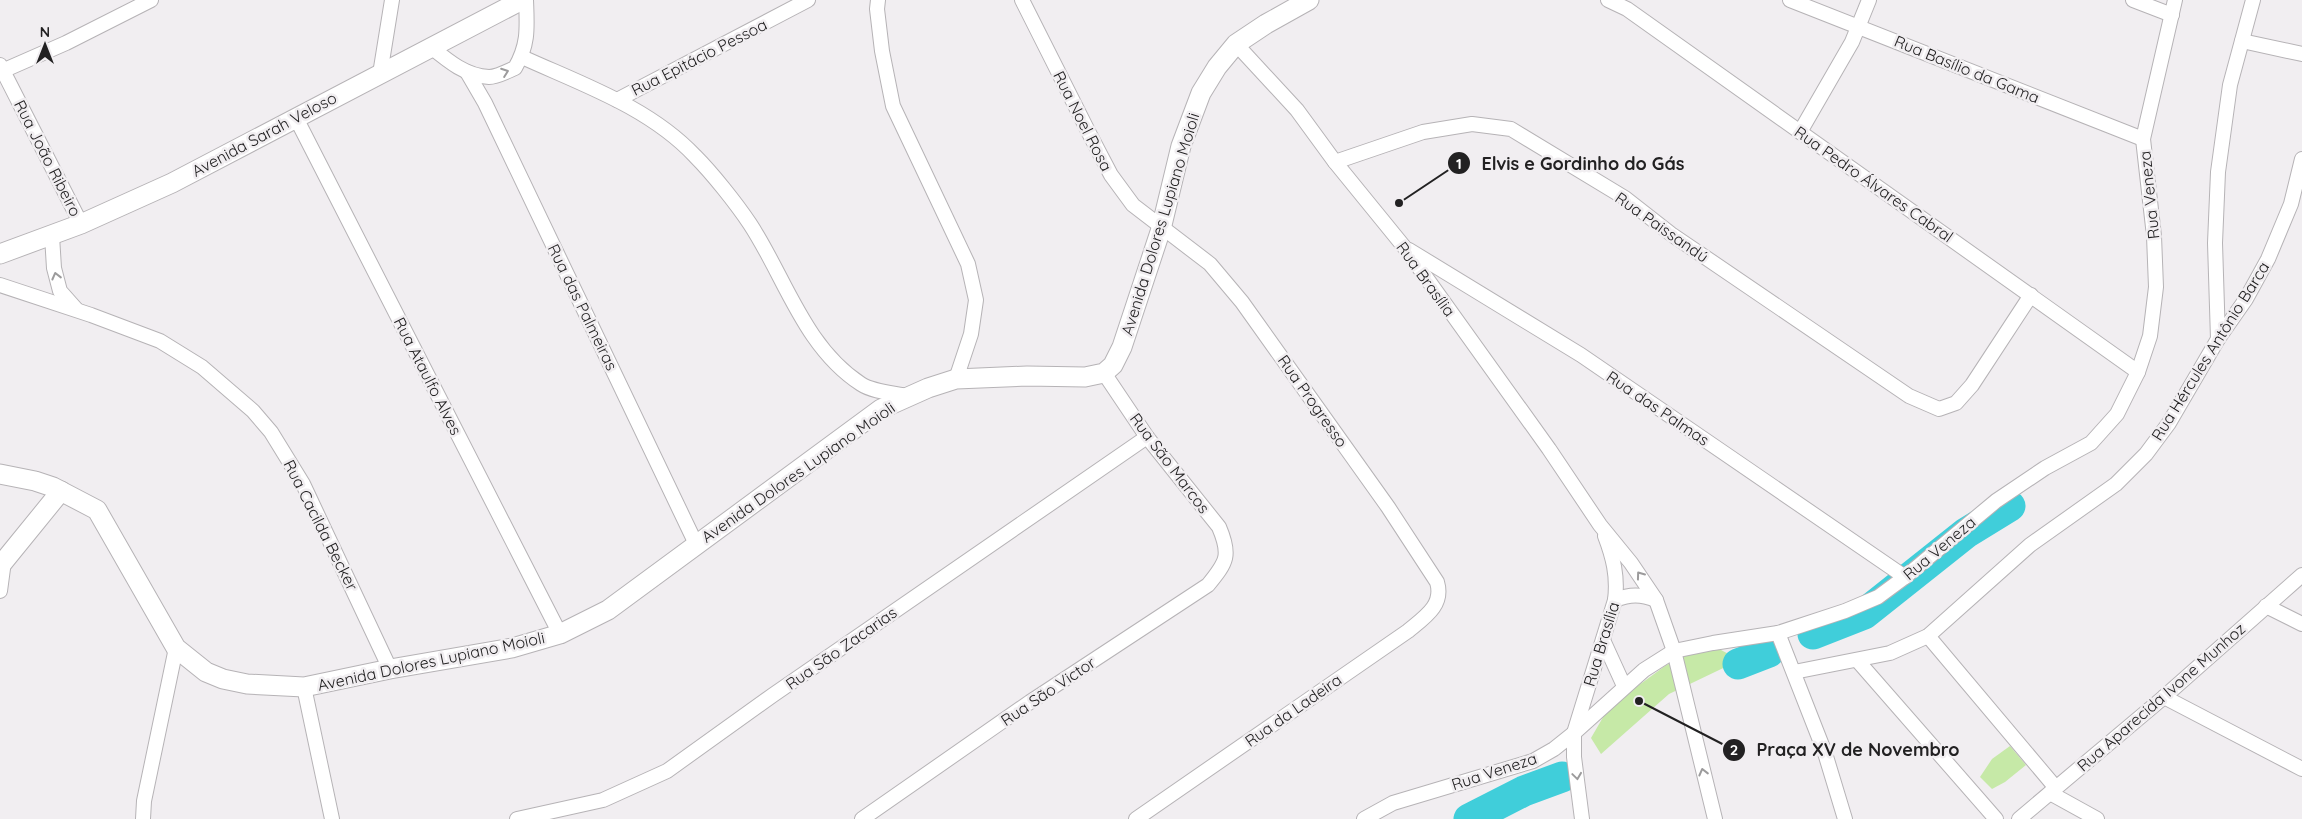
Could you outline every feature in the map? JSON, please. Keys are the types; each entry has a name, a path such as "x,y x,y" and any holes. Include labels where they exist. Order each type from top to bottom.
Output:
{"main road":[{"name":"Avenida Sarah Veloso","path":"0,254 81,224 172,182 522,0"},
{"name":"Avenida Dolores Lupiano Moioli","path":"176,648 206,672 223,679 247,684 304,687 390,669 512,648 560,634 608,610 881,409 908,396 956,379 1085,376 1104,373 1114,365 1122,347 1162,229 1181,146 1201,93 1217,67 1236,44 1266,24 1309,0"},
{"path":"0,474 35,481 61,491 97,510 176,648"},
{"path":"2,564 61,491"}],"street":[{"path":"1,69 66,43 151,0"},
{"path":"380,74 392,0"},
{"path":"430,47 456,67 467,72 491,77 515,68 522,57 527,32 526,0"},
{"name":"Rua Epitácio Pessoa","path":"617,100 808,0"},
{"path":"878,0 877,9 882,51 894,106 968,264 976,300 971,334 956,379"},
{"name":"Rua Noel Rosa","path":"1022,0 1111,174 1133,205 1162,229"},
{"name":"Rua Pedro Álvares Cabral","path":"1608,0 1627,9 2138,372"},
{"name":"Rua Basílio da Gama","path":"1790,0 2143,139"},
{"path":"1800,132 1852,42 1869,0"},
{"path":"2133,0 2172,15"},
{"name":"Rua Veneza","path":"1364,819 1393,803 1533,761 1554,749 1574,733 1644,670 1674,651 1705,644 1778,633 1845,611 1878,597 1905,577 1996,501 2045,468 2091,442 2117,414 2138,372 2150,336 2156,287 2154,236 2143,139 2176,0"},
{"path":"2218,339 2215,243 2218,172 2230,86 2253,0"},
{"path":"2242,41 2302,54"},
{"name":"Rua Brasília","path":"1236,44 1297,110 1335,162 1405,248 1549,449 1600,525 1632,564 1656,600 1674,651 1715,819"},
{"path":"522,57 617,100 656,123 695,155 750,224 798,312 836,364 862,385 908,396"},
{"name":"Rua João Ribeiro","path":"1,69 81,224"},
{"name":"Rua das Palmeiras","path":"467,72 485,103 696,544"},
{"name":"Rua Ataulfo Alves","path":"296,118 560,634"},
{"name":"Rua Paissandú","path":"1335,162 1423,132 1472,124 1511,129 1625,198 1671,234 1909,396 1939,409 1956,403 1972,384 2031,295"},
{"name":"Rua Hércules Antônio Barca","path":"1794,672 1890,652 1928,636 2030,545 2116,484 2140,460 2169,423 2218,339 2246,299 2268,259 2299,198 2302,158"},
{"name":"Rua Progresso","path":"1162,229 1210,264 1242,302 1388,507 1437,582 1440,593"},
{"name":"Rua Cacilda Becker","path":"52,236 54,268 60,291 76,310"},
{"name":"Rua das Palmas","path":"1405,248 1581,355 1905,577"},
{"name":"Rua Cacilda Becker","path":"0,285 76,310 160,341 202,368 253,411 271,432 303,484 390,669"},
{"name":"Rua São Marcos","path":"1104,373 1146,437 1219,527 1226,543 1227,558"},
{"name":"Rua São Zacarias","path":"517,819 603,800 667,771 773,695 1146,437"},
{"name":"Rua Brasília","path":"1582,819 1574,757 1574,733 1615,600 1616,570 1600,525"},
{"name":"Rua São Victor","path":"862,819 1030,702 1208,584 1220,571 1227,558"},
{"path":"0,591 2,564"},
{"name":"Rua Aparecida Ivone Munhoz","path":"2019,819 2164,697 2302,575"},
{"name":"Rua da Ladeira","path":"1136,819 1408,631 1434,607 1440,593"},
{"path":"1615,600 1629,595 1646,596 1656,600"},
{"path":"2266,606 2302,624"},
{"path":"1778,633 1825,753 1845,819"},
{"path":"1928,636 2053,791 2097,819"},
{"path":"1603,640 1624,686"},
{"path":"143,819 144,801 176,648"},
{"path":"1857,660 1996,819"},
{"path":"304,687 332,819"},
{"path":"2164,697 2302,769"}],"green space":[{"path":"1698,647 1721,650 1740,660 1669,694 1601,754 1591,738 1609,707 1665,666"},
{"path":"2010,746 2026,765 2005,782 1992,789 1980,777 1992,759"}],"waterway":[{"path":"1813,634 1864,614 1966,533 2010,506"},
{"path":"1738,664 1769,652"},
{"path":"1469,819 1524,791 1562,777"}],"place":[{"name":"Elvis e Gordinho do Gás","path":"1399,203"},
{"name":"Praça XV de Novembro","path":"1639,701"}]}
